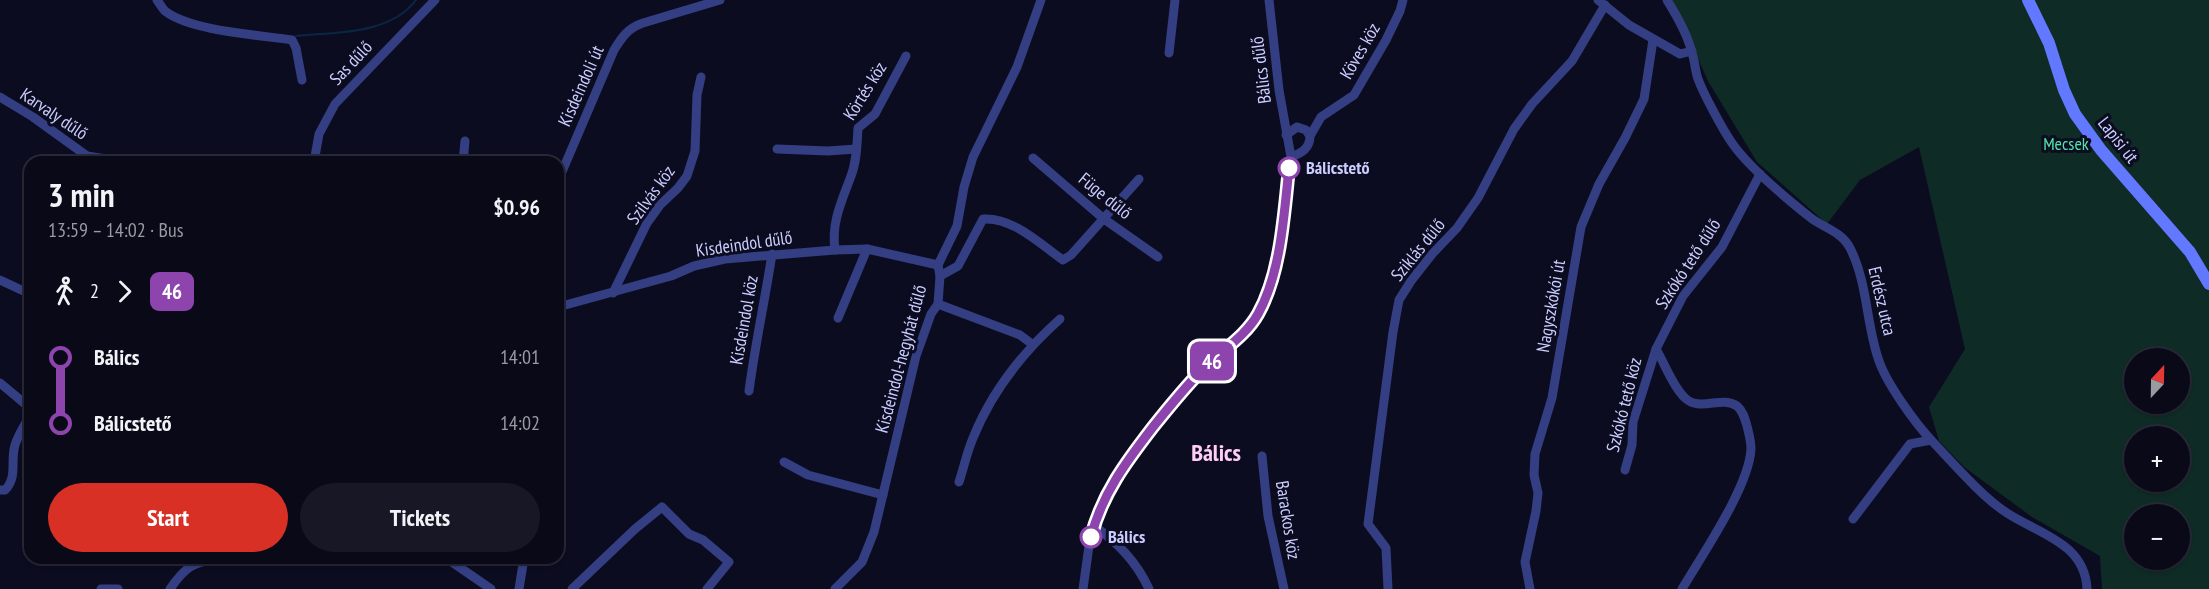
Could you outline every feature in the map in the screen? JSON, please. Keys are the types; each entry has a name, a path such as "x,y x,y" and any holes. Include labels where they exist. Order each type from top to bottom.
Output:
{"street":[{"path":"157,0 165,11 183,20 220,29 292,40 296,48 302,80"},
{"name":"Sas dűlő","path":"315,156 319,134 336,104 435,0"},
{"name":"Kisdeindoli út","path":"564,167 614,50 631,27 720,0"},
{"name":"Kisdeindol-hegyhát dűlő","path":"836,589 862,562 874,532 916,356 927,323 938,304 940,276 938,265 957,226 964,187 973,157 1017,67 1041,0"},
{"path":"1169,53 1175,0"},
{"name":"Bálics dűlő","path":"1083,589 1094,526 1108,491 1121,468 1184,388 1250,326 1259,313 1270,284 1286,204 1291,157 1286,135 1269,0"},
{"name":"Köves köz","path":"1291,157 1306,149 1310,136 1321,117 1354,95 1386,40 1403,0"},
{"name":"Erdész utca","path":"1667,0 1692,51 1698,79 1732,144 1760,174 1810,216 1843,237 1849,245 1855,258 1869,310 1880,363 1906,407 1931,440 2006,512 2056,538 2069,549 2084,569 2087,589"},
{"name":"Lapisi út","path":"2028,0 2049,43 2064,90 2075,114 2101,150 2190,252 2209,284"},
{"path":"1602,2 1629,25 1653,40 1680,54 1692,51"},
{"name":"Sziklás dűlő","path":"1388,589 1386,549 1368,524 1399,300 1411,281 1457,228 1478,198 1514,129 1532,104 1572,61 1602,2"},
{"name":"Nagyszkókói út","path":"1530,589 1525,562 1538,493 1534,475 1535,454 1552,398 1581,227 1599,184 1644,99 1653,40"},
{"name":"Körtés köz","path":"835,250 832,233 836,214 852,174 858,128 875,114 906,56"},
{"name":"Szilvás köz","path":"613,293 647,223 687,176 695,152 697,95 701,77"},
{"name":"Karvaly dűlő","path":"0,97 33,117 87,156"},
{"path":"1286,135 1294,128 1299,128 1306,130 1310,136"},
{"path":"464,156 465,141"},
{"path":"777,150 856,149"},
{"name":"Füge dűlő","path":"1033,158 1104,219 1158,257"},
{"name":"Szkókó tető dűlő","path":"1656,350 1683,296 1722,247 1760,174"},
{"path":"940,276 958,266 983,219 994,218 1021,230 1063,260 1071,255 1139,179"},
{"path":"838,318 867,249"},
{"name":"Kisdeindol dűlő","path":"564,305 671,276 694,266 725,259 867,249 938,265"},
{"name":"Kisdeindol köz","path":"749,391 756,337 766,297 772,254"},
{"path":"0,280 24,291"},
{"path":"938,304 1020,335 1032,344"},
{"path":"959,482 973,438 992,399 1032,344 1060,319"},
{"path":"1656,350 1684,398 1700,405 1729,403 1736,406 1743,413 1750,439 1751,451 1743,478 1729,508 1682,589"},
{"name":"Szkókó tető köz","path":"1625,470 1632,445 1633,422 1656,350"},
{"path":"0,383 24,403"},
{"path":"0,490 5,490 10,485 14,446 24,427"},
{"path":"1854,519 1910,444 1931,440"},
{"name":"Barackos köz","path":"1262,456 1268,516 1284,589"},
{"path":"784,462 808,475 883,495"},
{"path":"572,589 635,529 662,507 689,534 702,540 729,562 707,589"},
{"path":"1094,526 1129,556 1141,571 1149,589"},
{"path":"170,589 182,572 199,564"},
{"path":"455,564 491,589"},
{"path":"519,589 523,564"},
{"path":"100,589 118,589"}],"green space":[{"name":"Mecsek","path":"1672,0 2209,0 2209,589 2102,589 2100,556 2032,517 1964,467 1939,441 1929,407 1965,349 1919,147 1860,180 1827,224 1757,162 1708,81"}],"waterway":[{"path":"296,36 361,30 377,26 392,20 416,0"}],"bus line":[{"name":"46","path":"1091,537 1099,510 1121,468 1184,388 1229,347 1250,326 1259,313 1270,284 1275,261 1286,204 1289,168"}],"place":[{"name":"Bálicstető","path":"1289,168"},
{"name":"Bálics","path":"1091,537"}],"district":[{"name":"Bálics","path":"1216,453"}]}
